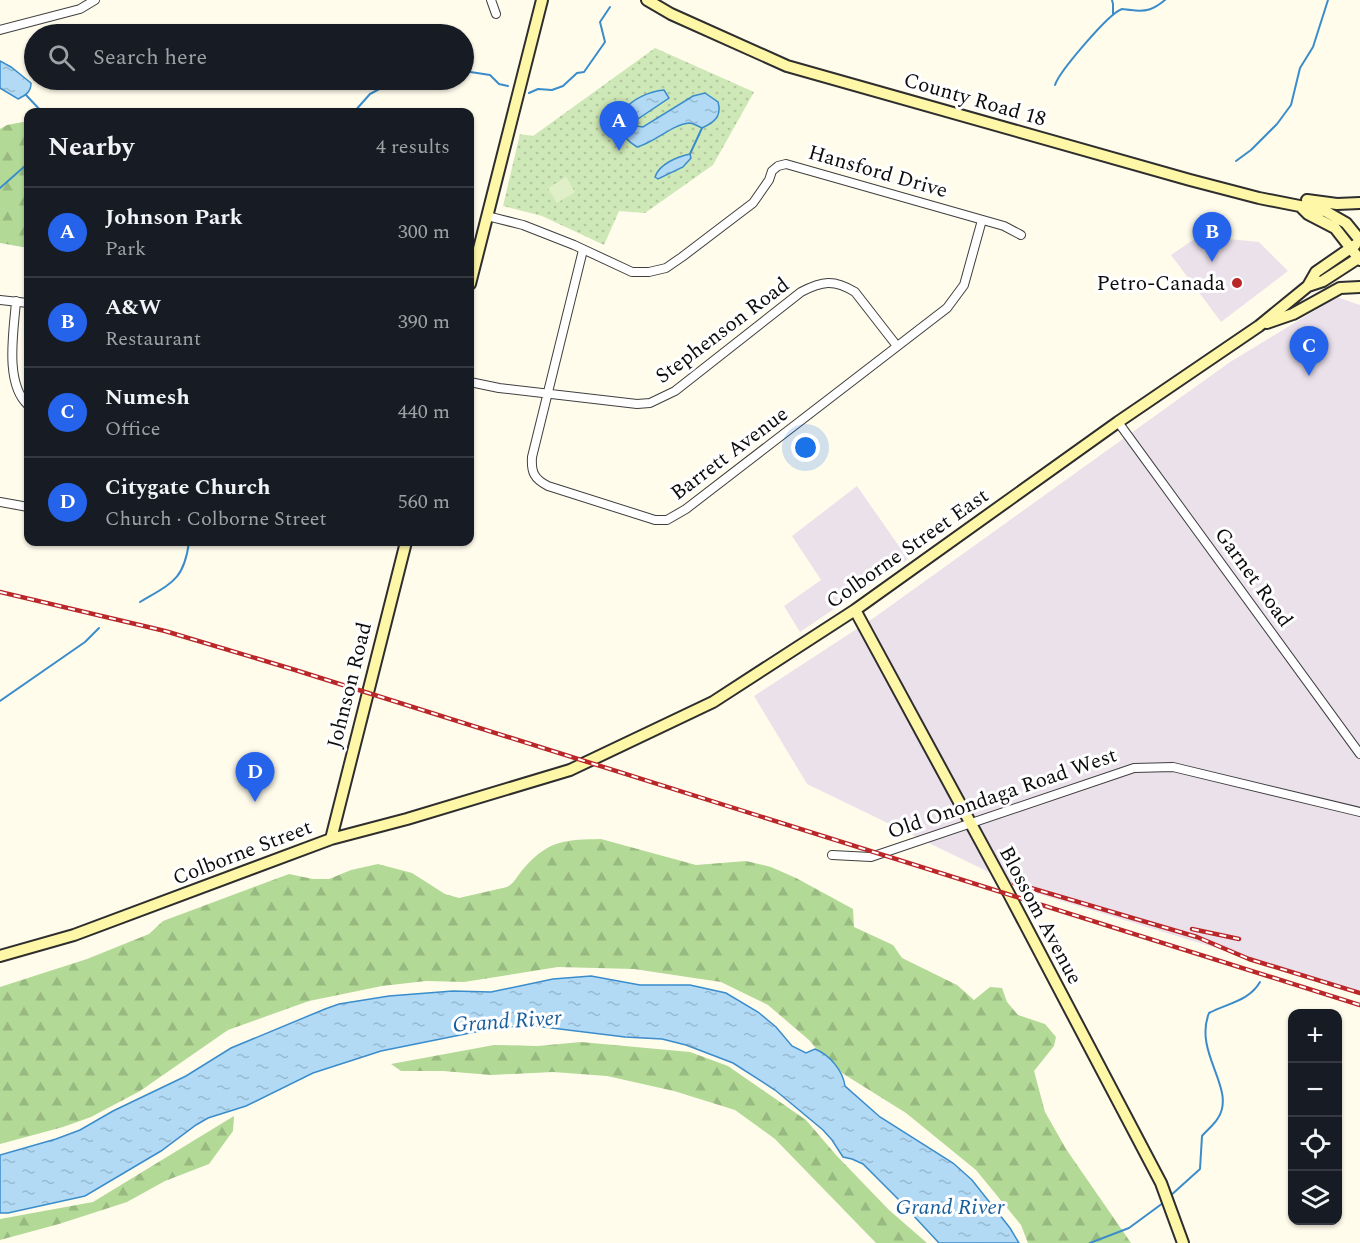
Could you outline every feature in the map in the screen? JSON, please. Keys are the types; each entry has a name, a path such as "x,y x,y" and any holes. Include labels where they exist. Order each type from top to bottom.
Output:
{"main road":[{"path":"474,268 542,0"},
{"name":"County Road 18","path":"647,0 671,14 788,66 1190,180 1254,197 1320,209 1336,216 1351,228 1360,241"},
{"path":"1254,197 1337,204 1360,203"},
{"name":"County Road 18","path":"1301,207 1308,214 1335,228 1360,259"},
{"name":"Colborne Street East","path":"1308,286 1316,272 1360,241"},
{"name":"Colborne Street East","path":"500,791 570,770 713,702 855,610 1118,422 1258,326 1308,286 1323,281 1360,259"},
{"path":"1258,326 1293,314 1340,288 1360,287"},
{"name":"Johnson Road","path":"331,839 405,546"},
{"name":"Blossom Avenue","path":"855,610 1009,894 1161,1183 1183,1243"},
{"name":"Colborne Street","path":"0,956 74,935 331,839 500,791"}],"street":[{"path":"0,30 80,9 94,0"},
{"path":"491,0 496,14"},
{"name":"Hansford Drive","path":"487,216 523,225 632,272 649,272 666,268 753,203 769,180 772,171 786,164 1004,226 1021,235"},
{"name":"Barrett Avenue","path":"583,250 531,467 536,480 548,486 648,518 668,520 686,510 947,308 960,292 967,278 982,220"},
{"name":"Stephenson Road","path":"474,383 499,388 637,404 650,403 663,399 801,292 816,284 830,282 846,286 855,292 897,346"},
{"path":"0,300 24,302"},
{"path":"16,301 12,362 24,402"},
{"name":"Garnet Road","path":"1118,422 1360,754"},
{"path":"0,502 24,506"},
{"name":"Old Onondaga Road West","path":"832,855 871,856 970,825 1134,768 1173,767 1360,812"}],"shaded area":[{"path":"1199,236 1259,242 1288,271 1221,322 1171,255"},
{"path":"1337,297 1360,305 1360,992 1026,890 807,784 754,696 875,617 1230,362"},
{"path":"857,486 908,559 800,632 784,606 821,580 792,536"}],"green space":[{"path":"655,48 754,92 713,165 645,213 619,211 604,245 542,216 503,206 520,134 533,136"},
{"path":"24,122 24,247 0,243 0,129 7,125"},
{"path":"566,177 575,192 557,203 548,188"},
{"path":"601,839 696,865 746,861 771,867 853,909 854,927 893,945 902,958 957,985 974,1000 990,987 1002,988 1007,1002 1018,1015 1045,1024 1056,1037 1054,1046 1034,1071 1045,1112 1066,1149 1131,1243 1028,1243 1021,1225 976,1170 906,1113 842,1073 826,1060 809,1040 768,1005 721,982 634,969 558,967 464,982 426,981 382,986 309,1001 228,1030 140,1091 91,1117 0,1144 0,987 87,959 149,934 163,921 289,874 313,879 329,879 351,870 378,864 412,873 445,894 459,898 507,887 534,858 551,846 569,841"},
{"path":"581,1042 690,1052 728,1066 806,1120 889,1210 927,1243 876,1243 775,1139 735,1110 674,1091 607,1076 553,1072 491,1075 443,1071 401,1071 391,1064 494,1045 538,1046"},
{"path":"234,1116 233,1131 209,1164 165,1181 127,1202 0,1240 0,1219 93,1202"}],"water":[{"path":"0,61 24,77 24,90 30,90 18,99 0,88"},
{"path":"664,90 669,98 635,121 637,126 643,127 693,96 705,93 718,102 718,115 714,121 702,128 691,123 683,124 637,147 625,137 620,128 620,119 624,110 641,97"},
{"path":"690,154 691,158 683,167 658,179 655,177 664,165"},
{"name":"Grand River","path":"591,976 640,985 690,985 726,993 758,1012 776,1027 792,1046 806,1053 815,1049 831,1059 839,1069 845,1086 880,1117 953,1163 972,1180 1019,1243 939,1243 863,1164 843,1157 823,1130 775,1090 733,1063 686,1045 662,1039 625,1037 527,1025 485,1030 381,1051 313,1073 246,1106 208,1118 161,1151 85,1196 0,1213 0,1155 80,1130 113,1111 186,1076 231,1048 325,1009 339,1004 389,996 453,991 491,992 553,979"}],"waterway":[{"path":"1112,0 1113,15"},
{"path":"1055,85 1065,68 1085,44 1116,13 1122,9 1149,10 1165,0"},
{"path":"1236,161 1251,150 1277,124 1291,105 1300,68 1313,47 1328,0"},
{"path":"529,93 538,89 552,90 563,86 577,73 584,72 605,42 600,22 610,7"},
{"path":"474,73 490,75 499,84 508,86"},
{"path":"358,108 370,94 377,90"},
{"path":"26,95 38,108"},
{"path":"690,154 702,128"},
{"path":"0,188 24,167"},
{"path":"140,602 175,579 184,565 188,546"},
{"path":"0,701 85,642 99,628"},
{"path":"1169,1197 1200,1169 1202,1136 1216,1121 1222,1107 1222,1095 1206,1042 1209,1013 1244,998 1260,982"},
{"path":"1090,1243 1129,1228 1163,1203"}],"railway":[{"path":"0,592 165,631 292,669 1360,1005"},
{"path":"1014,883 1197,937 1249,959 1360,993"},
{"path":"1192,929 1239,939"}],"place":[{"name":"Johnson Park","path":"619,151"},
{"name":"A&W","path":"1212,262"},
{"name":"Petro-Canada","path":"1237,283"},
{"name":"Numesh","path":"1309,376"},
{"name":"Citygate Church","path":"255,802"}]}
